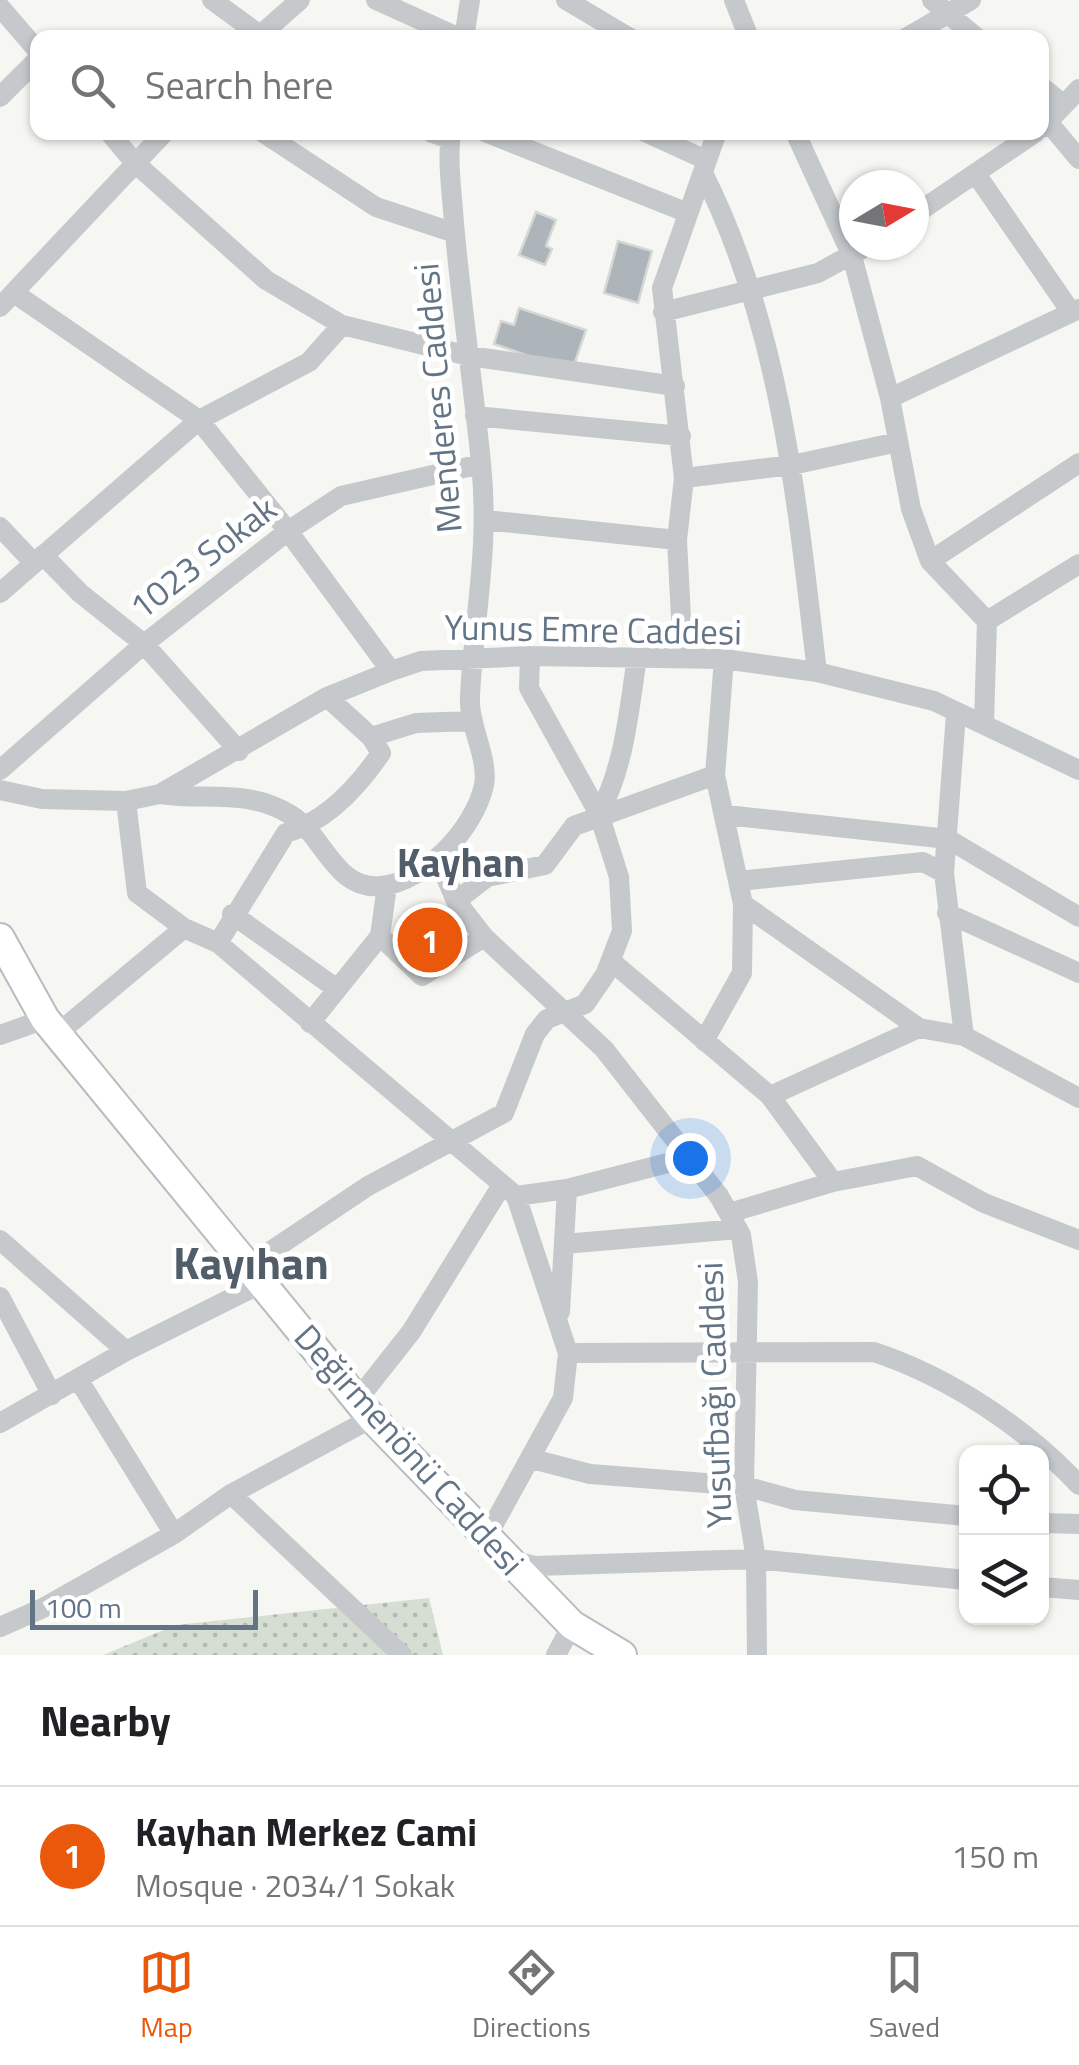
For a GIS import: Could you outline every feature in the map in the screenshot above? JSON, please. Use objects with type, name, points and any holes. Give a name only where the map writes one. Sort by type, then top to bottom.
[{"type":"main road","name":"Değirmenönü Caddesi","points":[[0,938],[51,1027],[365,1408],[572,1626],[622,1655]]},
{"type":"street","points":[[212,0],[251,30]]},
{"type":"street","points":[[268,30],[300,0]]},
{"type":"street","points":[[376,0],[444,30]]},
{"type":"street","points":[[464,30],[470,0]]},
{"type":"street","points":[[566,0],[617,30]]},
{"type":"street","points":[[734,0],[745,30]]},
{"type":"street","points":[[932,0],[966,30]]},
{"type":"street","points":[[921,30],[971,0]]},
{"type":"street","points":[[0,7],[30,42]]},
{"type":"street","points":[[0,96],[30,67]]},
{"type":"street","points":[[1049,119],[1079,88]]},
{"type":"street","points":[[1049,93],[1063,104]]},
{"type":"street","points":[[1049,133],[1079,159]]},
{"type":"street","points":[[116,140],[135,163],[266,280],[342,326],[469,356],[676,386]]},
{"type":"street","points":[[157,140],[7,300],[198,420],[288,531],[390,672]]},
{"type":"street","points":[[274,140],[376,207],[455,233]]},
{"type":"street","name":"Menderes Caddesi","points":[[445,140],[485,520],[476,658]]},
{"type":"street","points":[[506,140],[688,213]]},
{"type":"street","points":[[660,140],[705,166],[752,288],[792,465],[817,672]]},
{"type":"street","points":[[683,657],[677,540],[684,478],[662,288],[714,140]]},
{"type":"street","points":[[798,140],[839,212]]},
{"type":"street","points":[[929,205],[1024,140]]},
{"type":"street","points":[[890,398],[1075,310],[976,174]]},
{"type":"street","points":[[664,312],[818,272],[841,260]]},
{"type":"street","points":[[862,260],[911,509],[930,561],[987,621],[984,724]]},
{"type":"street","points":[[0,593],[198,420],[309,362],[342,326]]},
{"type":"street","points":[[475,416],[681,436]]},
{"type":"street","points":[[684,478],[792,465],[898,442]]},
{"type":"street","points":[[930,561],[1079,463]]},
{"type":"street","name":"1023 Sokak","points":[[0,770],[144,644],[288,531],[341,496],[481,464]]},
{"type":"street","points":[[485,520],[677,540]]},
{"type":"street","points":[[0,526],[144,644],[239,751]]},
{"type":"street","points":[[987,621],[1073,575]]},
{"type":"street","points":[[0,1423],[253,1276],[368,1186],[504,1113],[536,1034],[548,1020],[585,1004],[622,931],[619,877],[599,814],[529,688],[530,656]]},
{"type":"street","name":"Yunus Emre Caddesi","points":[[0,790],[42,799],[126,801],[160,794],[328,697],[390,672],[422,661],[530,656],[724,659],[817,672],[934,701],[1079,770]]},
{"type":"street","points":[[599,814],[612,788],[623,748],[637,657]]},
{"type":"street","points":[[160,794],[200,800],[230,793],[292,816],[340,870],[364,887],[387,886],[439,861],[464,826],[484,784],[469,699],[476,658]]},
{"type":"street","points":[[704,1041],[742,974],[743,904],[715,775],[724,659]]},
{"type":"street","points":[[218,942],[286,833],[304,828],[359,786],[381,753],[371,736],[328,697]]},
{"type":"street","points":[[956,714],[944,873],[964,1036]]},
{"type":"street","points":[[371,736],[416,723],[473,722]]},
{"type":"street","points":[[456,901],[487,877],[545,866],[574,826],[715,775]]},
{"type":"street","points":[[126,801],[137,893],[184,928],[218,942],[509,1190],[568,1354],[563,1398],[532,1459],[495,1549],[535,1566],[756,1560],[959,1579]]},
{"type":"street","points":[[726,815],[948,840],[1079,916]]},
{"type":"street","name":"Yusufbağı Caddesi","points":[[439,861],[456,901],[484,937],[604,1049],[733,1221],[748,1282],[744,1486],[756,1560],[756,1655]]},
{"type":"street","points":[[738,881],[922,862],[944,873]]},
{"type":"street","points":[[310,1023],[380,936],[387,886]]},
{"type":"street","points":[[743,904],[919,1028],[964,1036],[1079,1098]]},
{"type":"street","points":[[947,913],[1079,973]]},
{"type":"street","points":[[232,914],[337,989]]},
{"type":"street","points":[[0,1035],[51,1027],[184,928]]},
{"type":"street","points":[[380,936],[422,976],[484,937]]},
{"type":"street","points":[[610,961],[770,1096],[833,1182]]},
{"type":"street","points":[[770,1096],[919,1028]]},
{"type":"street","points":[[509,1190],[567,1189],[687,1158]]},
{"type":"street","points":[[564,1244],[733,1221],[833,1182],[917,1166],[984,1203],[1079,1240]]},
{"type":"street","points":[[560,1324],[567,1189]]},
{"type":"street","points":[[0,1627],[43,1608],[174,1534],[365,1408],[509,1190]]},
{"type":"street","points":[[0,1240],[126,1351]]},
{"type":"street","points":[[0,1297],[52,1395]]},
{"type":"street","points":[[568,1354],[860,1351],[907,1363],[1048,1450],[1079,1485]]},
{"type":"street","points":[[78,1379],[174,1534]]},
{"type":"street","points":[[532,1459],[590,1474],[744,1486],[794,1500],[959,1515]]},
{"type":"street","points":[[231,1494],[402,1655]]},
{"type":"street","points":[[1049,1523],[1079,1524]]},
{"type":"street","points":[[1049,1588],[1079,1590]]},
{"type":"street","points":[[556,1655],[572,1626]]},
{"type":"shaded area","points":[[429,1598],[443,1655],[103,1655],[176,1625]]},
{"type":"building","points":[[536,212],[556,220],[546,246],[552,249],[545,265],[519,255]]},
{"type":"building","points":[[618,241],[652,251],[638,303],[604,293]]},
{"type":"building","points":[[519,308],[586,330],[572,371],[494,344],[501,321],[514,325]]},
{"type":"building","points":[[439,913],[458,950],[422,968],[403,931]]},
{"type":"place","name":"Kayhan Merkez Cami","points":[[430,940]]},
{"type":"district","name":"Kayhan","points":[[461,863]]},
{"type":"district","name":"Kayıhan","points":[[251,1263]]}]
